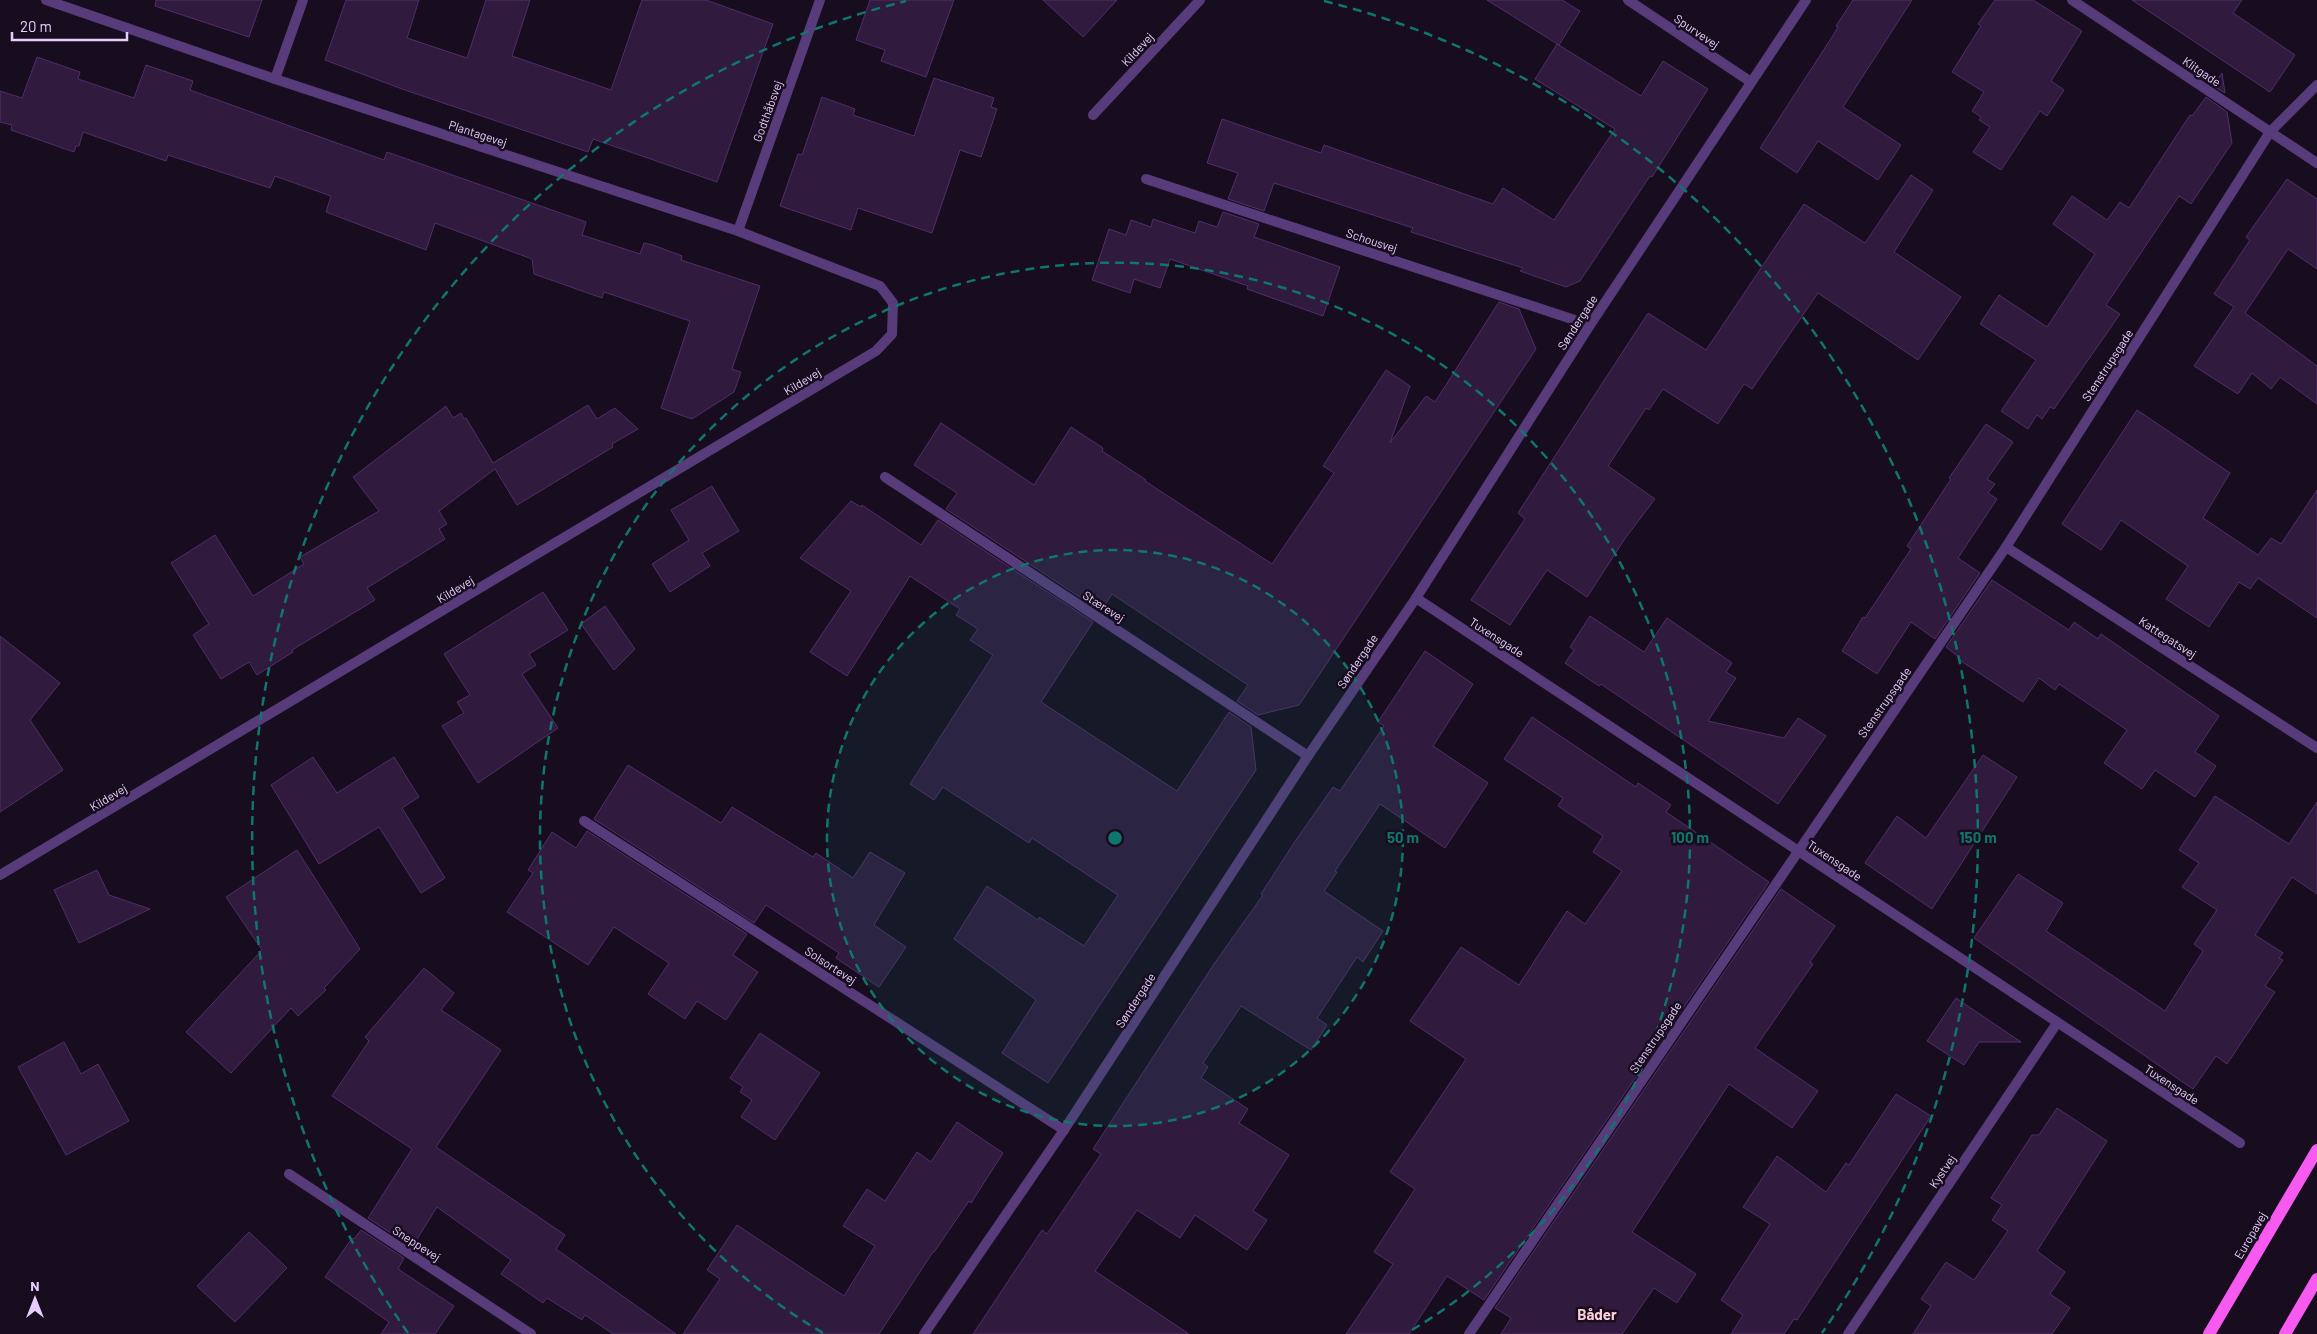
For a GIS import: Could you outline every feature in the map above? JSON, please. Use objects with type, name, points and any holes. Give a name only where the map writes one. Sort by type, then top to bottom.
[{"type":"main road","name":"Europavej","points":[[2209,1334],[2317,1150]]},
{"type":"main road","points":[[2285,1334],[2317,1279]]},
{"type":"street","name":"Plantagevej","points":[[46,0],[275,79],[738,231],[880,286],[893,303]]},
{"type":"street","points":[[275,79],[303,0]]},
{"type":"street","name":"Godthåbsvej","points":[[738,231],[820,0]]},
{"type":"street","name":"Kildevej","points":[[1093,115],[1200,0]]},
{"type":"street","name":"Spurvevej","points":[[1628,0],[1751,82]]},
{"type":"street","name":"Søndergade","points":[[924,1334],[1064,1130],[1308,756],[1416,598],[1590,325],[1806,0]]},
{"type":"street","name":"Klitgade","points":[[2072,0],[2317,163]]},
{"type":"street","name":"Stenstrupsgade","points":[[1469,1334],[1797,850],[2006,547],[2270,132],[2317,85]]},
{"type":"street","name":"Schousvej","points":[[1146,179],[1590,325]]},
{"type":"street","name":"Kildevej","points":[[0,876],[876,352],[892,334],[893,303]]},
{"type":"street","name":"Stærevej","points":[[885,477],[1308,756]]},
{"type":"street","name":"Kattegatsvej","points":[[2006,547],[2317,748]]},
{"type":"street","name":"Tuxensgade","points":[[1416,598],[2240,1143]]},
{"type":"street","name":"Solsortevej","points":[[584,821],[1064,1130]]},
{"type":"street","name":"Kystvej","points":[[1848,1334],[2057,1023]]},
{"type":"street","name":"Sneppevej","points":[[289,1174],[531,1334]]},
{"type":"building","points":[[156,0],[262,0],[249,37],[155,6]]},
{"type":"building","points":[[346,0],[419,0],[407,38],[467,58],[486,0],[530,0],[512,56],[611,90],[642,0],[706,0],[773,24],[717,182],[593,139],[588,152],[402,89],[325,60]]},
{"type":"building","points":[[870,0],[954,0],[926,77],[881,61],[885,50],[856,40]]},
{"type":"building","points":[[1043,0],[1117,0],[1083,37]]},
{"type":"building","points":[[1487,0],[1562,0],[1580,11],[1559,45]]},
{"type":"building","points":[[1853,0],[1912,0],[1843,107],[1901,145],[1878,180],[1818,141],[1797,173],[1760,148],[1832,37],[1838,27],[1836,26]]},
{"type":"building","points":[[1995,0],[2033,0],[2082,31],[2051,81],[2064,90],[2047,116],[2040,111],[2001,170],[1973,152],[1990,127],[1979,120],[1981,117],[1972,111],[1984,92],[1952,72],[1981,26],[1978,24]]},
{"type":"building","points":[[2132,0],[2242,0],[2233,13],[2295,55],[2270,92]]},
{"type":"building","points":[[1557,44],[1641,96],[1663,61],[1708,89],[1652,177],[1650,176],[1580,281],[1566,287],[1520,271],[1523,268],[1411,232],[1413,228],[1274,183],[1264,211],[1228,199],[1238,173],[1207,163],[1222,119],[1321,153],[1324,145],[1493,204],[1503,188],[1554,220],[1615,129],[1535,79]]},
{"type":"building","points":[[37,57],[80,72],[78,79],[134,98],[146,65],[193,81],[190,90],[384,160],[387,152],[586,222],[582,235],[640,254],[644,243],[653,245],[682,256],[681,260],[760,286],[732,369],[741,372],[734,392],[692,419],[661,408],[690,321],[604,292],[602,298],[534,274],[532,259],[435,223],[426,250],[326,212],[331,196],[275,176],[270,188],[168,155],[166,161],[83,132],[79,146],[76,146],[74,152],[11,130],[12,125],[0,122],[0,91],[22,98]]},
{"type":"building","points":[[2222,73],[2225,93],[2213,86]]},
{"type":"building","points":[[934,78],[994,98],[991,107],[997,109],[981,157],[960,150],[932,233],[858,208],[851,230],[780,206],[798,154],[802,155],[822,97],[855,109],[853,115],[914,136]]},
{"type":"building","points":[[2206,97],[2227,112],[2232,143],[2191,204],[2179,196],[2106,305],[2120,314],[2054,409],[2050,407],[2042,419],[2037,415],[2028,429],[2001,411],[2036,360],[1980,324],[1999,295],[2047,327],[2095,254],[2053,224],[2072,196],[2107,220],[2120,202],[2129,208],[2190,115],[2192,116]]},
{"type":"building","points":[[1911,175],[1933,190],[1894,252],[1961,297],[1918,360],[1818,293],[1752,389],[1744,384],[1718,424],[1663,389],[1649,410],[1646,408],[1608,466],[1655,499],[1626,537],[1587,597],[1547,570],[1510,625],[1471,600],[1525,519],[1518,513],[1648,313],[1706,350],[1804,204],[1865,243]]},
{"type":"building","points":[[2287,179],[2317,199],[2317,269],[2288,249],[2245,313],[2317,366],[2317,404],[2280,377],[2271,389],[2252,373],[2238,394],[2194,366],[2234,307],[2214,294],[2250,240],[2246,237]]},
{"type":"building","points":[[1223,212],[1259,224],[1254,237],[1340,267],[1323,316],[1247,289],[1248,286],[1170,259],[1160,288],[1134,279],[1130,293],[1092,280],[1109,229],[1126,235],[1131,220],[1151,227],[1153,219],[1195,233],[1199,221],[1217,227]]},
{"type":"building","points":[[1499,302],[1519,309],[1536,349],[1299,705],[1258,715],[1237,701],[1248,685],[1112,594],[1101,611],[946,509],[957,493],[914,465],[941,423],[1034,485],[1071,427],[1103,448],[1102,451],[1145,481],[1272,564],[1334,473],[1323,466],[1386,370],[1410,386],[1390,443],[1426,396],[1435,402]]},
{"type":"building","points":[[588,405],[597,419],[615,408],[638,429],[612,444],[613,447],[517,505],[495,469],[439,511],[447,524],[439,529],[445,539],[367,588],[375,600],[292,650],[293,652],[257,675],[249,662],[221,679],[193,635],[209,624],[171,563],[215,535],[253,596],[304,564],[300,557],[379,511],[353,477],[446,406],[453,418],[461,413],[464,419],[466,418],[493,463]]},
{"type":"building","points":[[2137,410],[2230,473],[2203,518],[2258,555],[2271,538],[2281,544],[2317,490],[2317,618],[2258,578],[2250,589],[2239,582],[2209,627],[2166,599],[2188,566],[2121,520],[2101,550],[2062,524]]},
{"type":"building","points":[[1986,424],[2013,442],[1987,479],[1995,484],[1988,493],[1997,499],[1958,558],[1980,573],[1935,639],[1911,622],[1877,674],[1842,651],[1863,617],[1865,618],[1911,549],[1907,546],[1951,479],[1949,478]]},
{"type":"building","points":[[712,486],[739,531],[702,553],[710,566],[670,592],[652,564],[689,540],[671,510]]},
{"type":"building","points":[[851,501],[861,507],[862,505],[921,545],[938,520],[1093,622],[1041,702],[1177,791],[1229,712],[1251,727],[1256,770],[1048,1083],[1002,1053],[1036,1000],[954,939],[987,886],[1038,920],[1039,917],[1084,946],[1118,895],[1032,838],[1029,843],[943,787],[934,800],[910,784],[993,655],[970,640],[978,629],[956,615],[960,609],[910,576],[847,676],[810,652],[851,591],[800,558]]},
{"type":"building","points":[[1992,580],[2069,630],[2074,622],[2098,639],[2101,634],[2219,716],[2195,752],[2216,766],[2195,797],[2155,770],[2142,789],[2104,763],[2127,730],[2059,684],[2055,690],[2039,678],[2023,702],[1958,659],[1959,657],[1946,647]]},
{"type":"building","points":[[543,592],[568,630],[529,654],[536,665],[522,674],[558,728],[478,783],[442,726],[464,713],[457,702],[470,695],[444,654]]},
{"type":"building","points":[[605,606],[635,649],[614,670],[581,624]]},
{"type":"building","points":[[1590,616],[1644,652],[1667,618],[1732,663],[1726,672],[1736,678],[1708,721],[1784,738],[1798,718],[1826,736],[1778,804],[1601,684],[1599,686],[1565,663],[1574,650],[1570,647]]},
{"type":"building","points":[[0,636],[60,683],[30,720],[63,770],[0,812]]},
{"type":"building","points":[[1425,651],[1473,684],[1433,746],[1488,783],[1445,848],[1380,804],[1335,871],[1337,872],[1324,891],[1383,931],[1363,962],[1357,957],[1317,1018],[1327,1025],[1311,1050],[1241,1006],[1203,1063],[1208,1067],[1201,1078],[1248,1109],[1239,1123],[1289,1155],[1253,1211],[1267,1220],[1247,1250],[1195,1215],[1180,1238],[1137,1210],[1095,1271],[1189,1334],[973,1334],[1042,1230],[1047,1234],[1101,1154],[1093,1149],[1214,964],[1263,895],[1261,894],[1294,843],[1333,787],[1340,791],[1384,726],[1378,722]]},
{"type":"building","points":[[1532,717],[1636,787],[1638,783],[1671,805],[1666,812],[1769,882],[1484,1300],[1447,1276],[1409,1334],[1346,1334],[1393,1264],[1374,1252],[1415,1189],[1390,1172],[1466,1059],[1410,1021],[1461,947],[1519,985],[1567,911],[1585,924],[1622,871],[1593,852],[1603,836],[1558,806],[1563,798],[1504,759]]},
{"type":"building","points":[[1983,755],[2017,777],[1932,909],[1865,863],[1897,816],[1926,838]]},
{"type":"building","points":[[313,757],[337,793],[394,757],[419,797],[402,808],[445,878],[421,893],[379,827],[319,864],[271,785]]},
{"type":"building","points":[[628,765],[721,823],[732,807],[813,857],[816,853],[853,878],[870,852],[905,873],[874,925],[906,947],[879,987],[836,958],[839,953],[766,905],[754,923],[594,819]]},
{"type":"building","points":[[2215,796],[2289,844],[2317,802],[2317,894],[2292,877],[2255,935],[2283,953],[2279,958],[2283,960],[2265,986],[2275,992],[2227,1064],[2216,1056],[2193,1089],[1974,938],[2018,874],[2063,903],[2046,931],[2165,1011],[2203,951],[2194,944],[2217,910],[2182,887],[2199,863],[2179,850]]},
{"type":"building","points":[[587,831],[747,934],[733,955],[758,972],[726,1020],[697,1001],[685,1019],[648,994],[669,963],[614,927],[588,965],[507,912],[533,873],[528,870],[552,832],[576,848]]},
{"type":"building","points":[[297,850],[360,949],[324,988],[326,990],[298,1016],[291,1008],[231,1073],[186,1032],[262,950],[226,897]]},
{"type":"building","points":[[97,870],[109,895],[150,909],[79,943],[54,890]]},
{"type":"building","points":[[1781,889],[1835,926],[1810,962],[1813,964],[1755,1048],[1818,1091],[1792,1128],[1729,1084],[1632,1232],[1696,1274],[1677,1303],[1654,1288],[1622,1334],[1501,1334],[1511,1318],[1495,1308]]},
{"type":"building","points":[[424,968],[454,993],[441,1010],[501,1050],[436,1147],[565,1235],[556,1249],[676,1334],[613,1334],[585,1315],[582,1320],[547,1298],[543,1303],[501,1274],[511,1260],[437,1207],[412,1247],[368,1218],[412,1149],[332,1096],[369,1041],[365,1037]]},
{"type":"building","points":[[1956,998],[2021,1042],[1979,1042],[1964,1065],[1927,1041]]},
{"type":"building","points":[[760,1033],[820,1073],[775,1140],[741,1117],[752,1100],[740,1092],[743,1087],[730,1078]]},
{"type":"building","points":[[64,1042],[81,1074],[98,1064],[129,1121],[66,1155],[18,1067]]},
{"type":"building","points":[[1896,1094],[1931,1116],[1797,1320],[1794,1319],[1784,1334],[1731,1334],[1743,1315],[1721,1300],[1770,1224],[1743,1207],[1777,1156],[1826,1192],[1846,1163],[1849,1165]]},
{"type":"building","points":[[2057,1108],[2107,1141],[2037,1251],[2065,1272],[2050,1294],[2070,1308],[2052,1334],[1913,1334],[1931,1306],[1921,1299],[1946,1262],[1974,1280],[2008,1231],[1992,1220],[2002,1205],[1991,1198],[2032,1135],[2039,1135]]},
{"type":"building","points":[[957,1122],[1003,1153],[971,1203],[969,1201],[933,1252],[879,1334],[683,1334],[720,1279],[707,1270],[737,1225],[844,1296],[875,1246],[843,1226],[867,1189],[885,1201],[917,1152],[931,1162]]},
{"type":"building","points":[[361,1230],[404,1258],[398,1269],[454,1306],[435,1334],[381,1334],[389,1322],[325,1277],[352,1238],[354,1239]]},
{"type":"building","points":[[249,1232],[287,1268],[235,1322],[197,1286]]},
{"type":"district","name":"Båder","points":[[1597,1314]]}]
